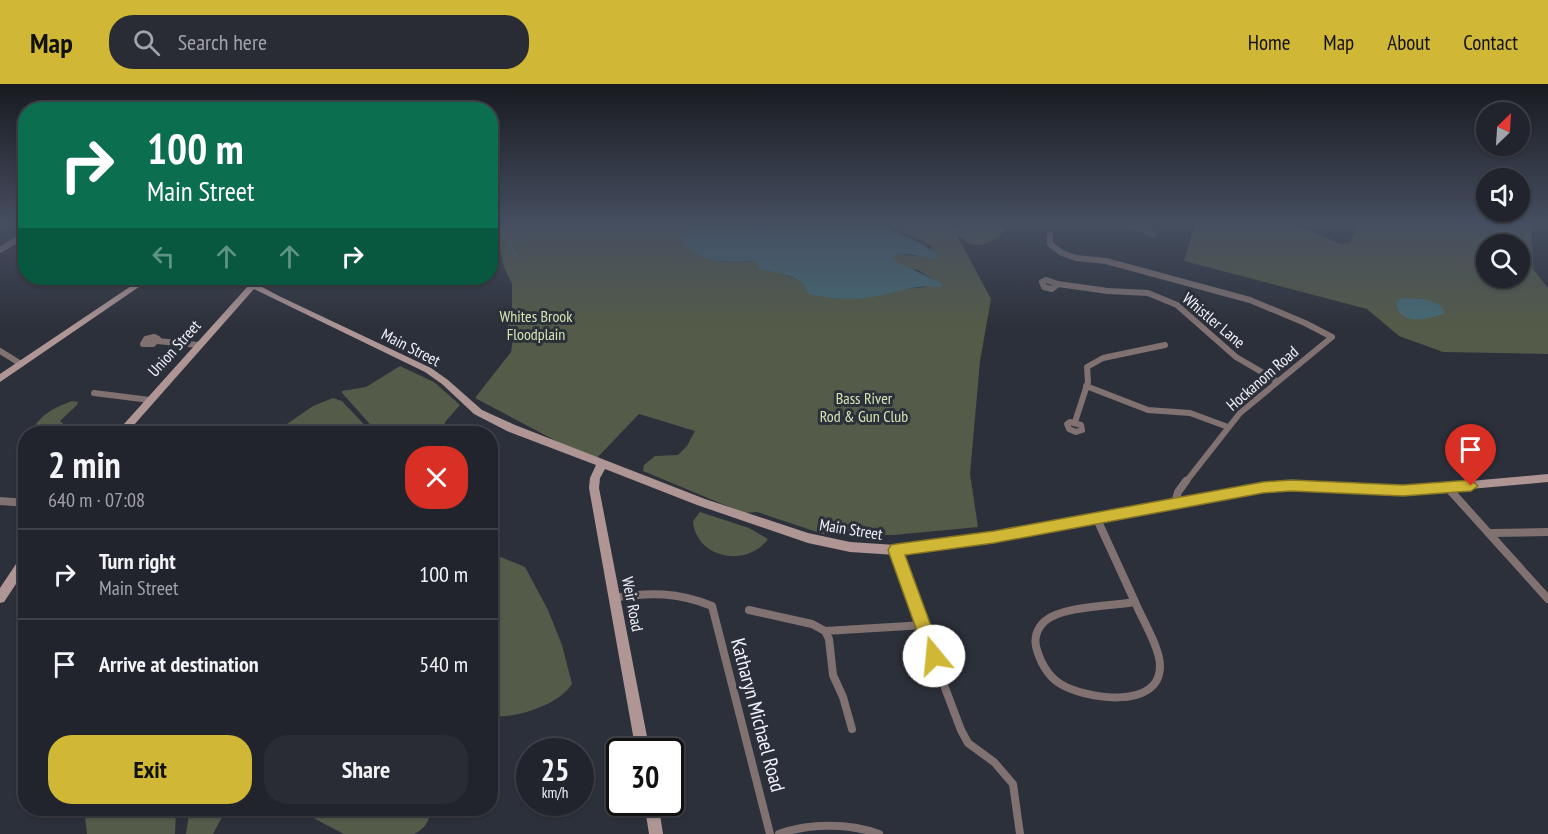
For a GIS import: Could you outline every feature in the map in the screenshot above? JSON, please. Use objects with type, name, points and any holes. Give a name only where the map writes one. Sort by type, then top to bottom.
[{"type":"main road","points":[[0,379],[138,285]]},
{"type":"main road","name":"Union Street","points":[[127,426],[253,285]]},
{"type":"main road","name":"Main Street","points":[[253,285],[428,370],[478,412],[601,465],[700,502],[808,538],[850,547],[896,550],[951,544],[1174,503],[1282,486],[1403,491],[1548,478]]},
{"type":"main road","name":"Weir Road","points":[[601,465],[595,478],[594,488],[640,738]]},
{"type":"main road","points":[[0,598],[18,570]]},
{"type":"main road","points":[[653,816],[656,834]]},
{"type":"street","name":"Hockanom Road","points":[[1079,258],[1092,262],[1106,261],[1259,302],[1298,318],[1332,337],[1240,413],[1178,492],[1174,503]]},
{"type":"street","name":"Whistler Lane","points":[[1058,284],[1108,291],[1138,291],[1164,297],[1177,305],[1245,363],[1277,381]]},
{"type":"street","points":[[157,341],[199,345]]},
{"type":"street","points":[[1074,422],[1086,386],[1088,367],[1092,362],[1165,345]]},
{"type":"street","points":[[0,351],[21,364]]},
{"type":"street","points":[[1086,386],[1148,410],[1191,413],[1228,427]]},
{"type":"street","points":[[94,393],[150,400]]},
{"type":"street","points":[[1448,488],[1548,599]]},
{"type":"street","points":[[0,501],[18,502]]},
{"type":"street","points":[[1096,517],[1135,602],[1160,664],[1158,679],[1151,688],[1130,696],[1096,698],[1077,694],[1050,676],[1041,662],[1036,647],[1039,628],[1046,620],[1063,614],[1135,602]]},
{"type":"street","points":[[1490,533],[1548,532]]},
{"type":"street","points":[[896,550],[925,625],[961,730],[968,743],[994,762],[1013,784],[1020,834]]},
{"type":"street","name":"Katharyn Michael Road","points":[[613,598],[667,592],[686,595],[712,606],[770,834]]},
{"type":"street","points":[[749,610],[812,624],[825,631],[925,625]]},
{"type":"street","points":[[825,631],[829,639],[833,675],[843,697],[852,729]]},
{"type":"street","points":[[779,834],[787,830],[820,828],[870,830],[879,834]]},
{"type":"green space","name":"Bass River Rod & Gun Club","points":[[502,258],[709,258],[725,262],[755,261],[762,270],[775,271],[800,281],[820,296],[839,298],[859,293],[926,287],[933,279],[918,270],[877,265],[888,258],[969,258],[991,299],[980,361],[970,474],[978,527],[894,535],[823,534],[757,512],[744,513],[643,471],[644,465],[655,456],[678,455],[687,446],[695,431],[639,414],[594,461],[475,398],[511,352],[513,340],[507,329],[512,311],[512,284]]},
{"type":"green space","points":[[1185,258],[1476,258],[1476,288],[1530,288],[1530,258],[1533,258],[1533,269],[1548,288],[1548,354],[1443,352],[1399,336],[1367,309],[1184,261]]},
{"type":"green space","points":[[400,366],[434,382],[460,405],[445,422],[444,426],[372,426],[342,393],[342,391],[366,387]]},
{"type":"green space","points":[[333,398],[342,401],[365,426],[284,426],[313,406]]},
{"type":"green space","points":[[72,401],[78,402],[60,421],[66,426],[35,426],[38,421],[59,406]]},
{"type":"green space","points":[[700,512],[749,528],[768,539],[748,554],[724,555],[713,551],[703,544],[696,534],[693,521]]},
{"type":"green space","points":[[498,556],[525,567],[548,610],[562,645],[572,684],[566,692],[536,709],[498,716]]},
{"type":"green space","points":[[85,816],[176,816],[175,834],[87,834]]},
{"type":"green space","points":[[189,816],[226,816],[221,819],[213,834],[186,834]]},
{"type":"green space","points":[[309,816],[429,816],[421,830],[414,834],[344,834]]},
{"type":"water","points":[[706,258],[893,258],[891,259],[943,284],[942,287],[905,289],[873,297],[836,298],[808,294],[804,285],[797,279],[761,270],[755,261]]},
{"type":"water","points":[[1401,298],[1432,301],[1438,304],[1445,313],[1431,318],[1409,318],[1398,310],[1396,303]]},
{"type":"route","points":[[934,656],[925,625],[896,550],[994,537],[1263,487],[1403,491],[1471,486]]},
{"type":"park label","name":"Whites Brook Floodplain","points":[[536,325]]}]
